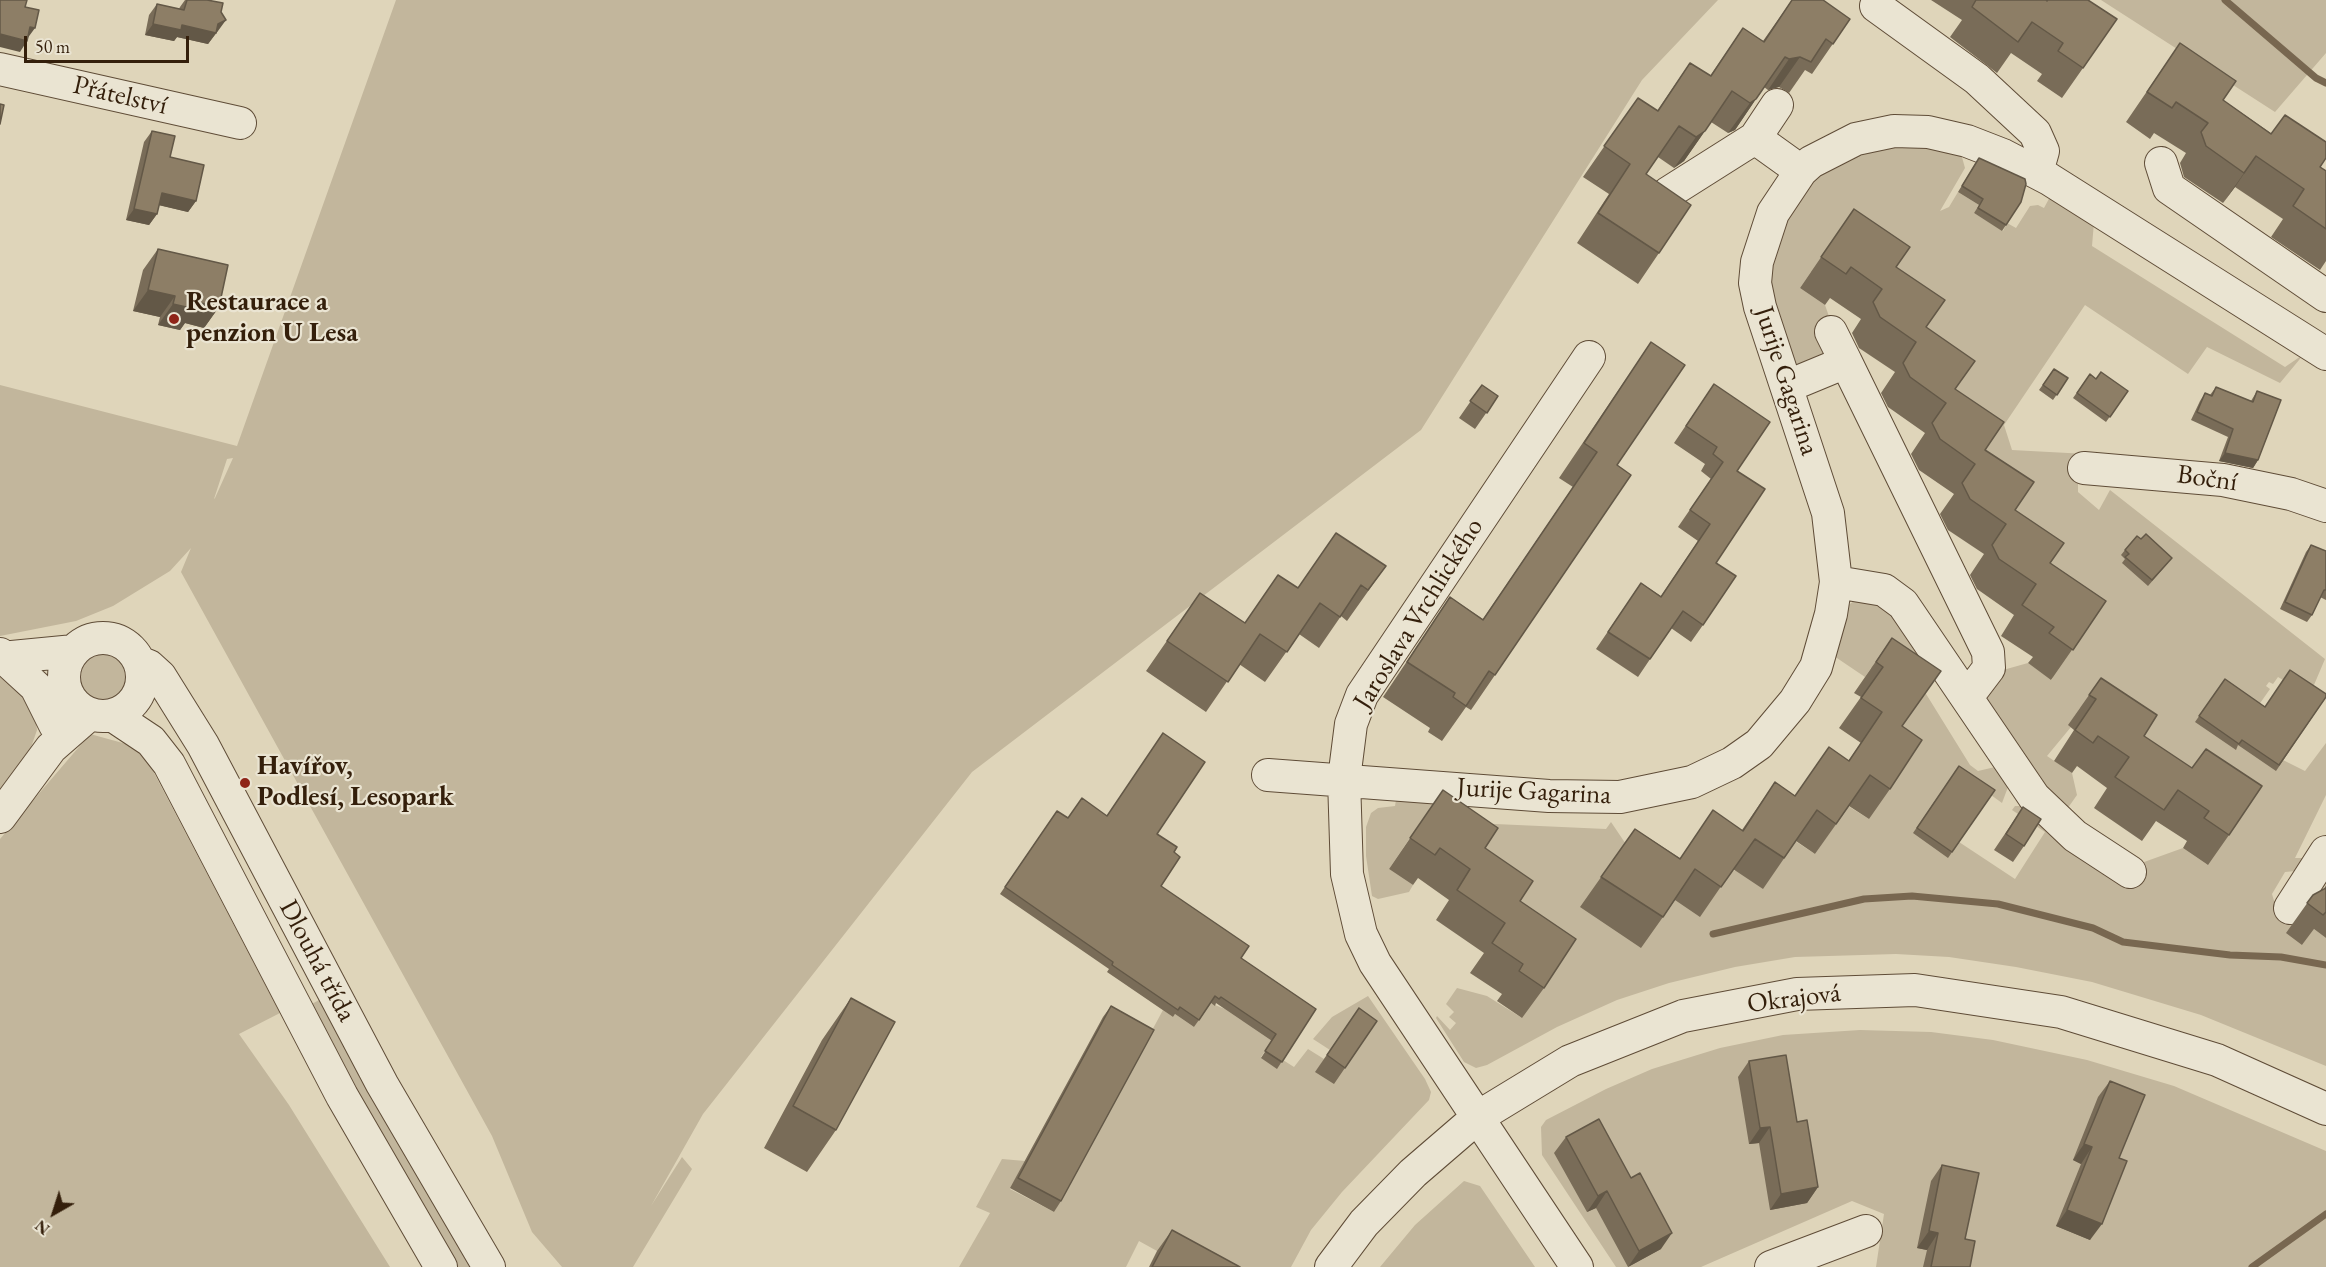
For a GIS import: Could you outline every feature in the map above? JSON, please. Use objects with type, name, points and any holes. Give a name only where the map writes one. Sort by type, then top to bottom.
[{"type":"street","points":[[1875,6],[1977,79],[2035,133],[2043,151],[2037,172]]},
{"type":"street","name":"Přátelství","points":[[0,69],[240,123]]},
{"type":"street","points":[[1668,193],[1755,138],[1777,105]]},
{"type":"street","name":"Jurije Gagarina","points":[[1268,775],[1578,797],[1635,796],[1692,782],[1732,763],[1759,744],[1795,701],[1816,667],[1824,644],[1836,582],[1828,513],[1788,386],[1760,307],[1756,272],[1761,246],[1773,213],[1801,171],[1811,162],[1856,139],[1910,130],[1967,141],[2037,172],[2326,354]]},
{"type":"street","points":[[1755,138],[1801,171]]},
{"type":"street","points":[[2161,163],[2169,188],[2326,296]]},
{"type":"street","points":[[1831,332],[1988,652],[1989,668],[1967,697]]},
{"type":"street","name":"Jaroslava Vrchlického","points":[[1577,1267],[1392,991],[1361,934],[1347,874],[1344,779],[1351,724],[1362,695],[1589,357]]},
{"type":"street","points":[[1788,386],[1846,362]]},
{"type":"street","name":"Boční","points":[[2084,468],[2223,480],[2291,494],[2326,506]]},
{"type":"street","points":[[1836,582],[1884,590],[1903,604],[2012,767],[2044,810],[2075,836],[2130,873]]},
{"type":"street","points":[[7,661],[84,704],[124,710],[137,695],[142,676],[139,662],[132,651],[122,643],[109,638],[88,641],[74,651],[65,666],[84,704]]},
{"type":"street","points":[[7,661],[74,651]]},
{"type":"street","points":[[7,661],[41,695],[53,737]]},
{"type":"street","name":"Dlouhá třída","points":[[139,662],[149,666],[160,676],[203,745],[387,1094],[489,1267]]},
{"type":"street","points":[[0,817],[53,737],[84,704]]},
{"type":"street","name":"Dlouhá třída","points":[[84,704],[151,741],[169,764],[346,1104],[441,1267]]},
{"type":"street","points":[[2290,908],[2326,852]]},
{"type":"street","name":"Okrajová","points":[[1331,1267],[1364,1222],[1413,1173],[1478,1117],[1570,1061],[1683,1016],[1797,994],[1915,990],[2061,1012],[2217,1060],[2326,1109]]},
{"type":"street","points":[[1771,1267],[1866,1232]]},
{"type":"shaded area","points":[[396,0],[1718,0],[1642,80],[1421,430],[972,772],[703,1114],[651,1206],[682,1157],[692,1169],[633,1267],[562,1267],[532,1232],[492,1136],[181,572],[191,548],[170,571],[113,606],[76,621],[0,636],[0,385],[237,446]],"holes":[[[233,458],[215,498],[227,459]]]},
{"type":"shaded area","points":[[2101,0],[2326,0],[2326,53],[2275,112]]},
{"type":"shaded area","points":[[1888,142],[1960,150],[1965,168],[1940,211],[1949,207],[1958,192],[1979,205],[1974,213],[2003,231],[2007,223],[2016,228],[2030,206],[2038,205],[2044,208],[2051,195],[2094,222],[2092,246],[2285,367],[2304,354],[2280,383],[2207,347],[2188,374],[2085,305],[2004,425],[2012,450],[2105,455],[2078,475],[2078,492],[2099,510],[2110,490],[2325,659],[2311,692],[2287,675],[2283,680],[2278,677],[2273,684],[2269,682],[2266,686],[2270,689],[2256,709],[2244,737],[2275,770],[2283,760],[2305,771],[2326,743],[2326,795],[2295,858],[2306,858],[2296,871],[2285,872],[2272,894],[2275,904],[2298,917],[2302,945],[2314,929],[2326,938],[2326,1066],[2201,1015],[2092,982],[1949,957],[1896,954],[1795,957],[1735,967],[1669,983],[1617,1000],[1557,1027],[1487,1065],[1476,1068],[1464,1062],[1436,1018],[1437,1016],[1450,1030],[1456,1023],[1449,1017],[1454,1012],[1446,1004],[1457,988],[1487,996],[1522,1018],[1422,820],[1389,869],[1413,885],[1409,892],[1378,899],[1372,896],[1366,856],[1366,827],[1371,813],[1378,808],[1395,806],[1397,794],[1466,801],[1473,823],[1606,829],[1611,822],[1640,865],[1674,900],[1795,841],[1815,854],[1848,806],[1869,819],[1871,668],[1865,677],[1831,654],[1847,606],[1857,599],[1884,599],[1936,669],[1923,689],[1970,765],[1978,771],[1995,767],[2008,787],[2002,803],[1991,795],[1959,842],[2015,879],[2045,832],[2012,810],[2015,806],[2022,806],[2133,866],[2183,848],[2208,865],[2080,708],[2069,724],[2071,727],[2047,756],[2072,773],[2077,795],[2065,812],[1980,704],[2003,670],[2028,663],[2052,680],[2060,615],[1953,391],[1811,272],[1800,288],[1825,305],[1832,325],[1831,352],[1797,374],[1764,285],[1783,215],[1815,171]]},
{"type":"shaded area","points":[[103,649],[113,651],[122,657],[128,666],[130,676],[128,686],[122,695],[113,701],[103,703],[93,701],[84,695],[78,686],[76,676],[78,666],[84,657],[93,651]]},
{"type":"shaded area","points":[[4,675],[34,707],[37,730],[26,762],[0,794],[0,676]]},
{"type":"shaded area","points":[[90,734],[141,748],[280,1013],[239,1034],[289,1105],[390,1267],[0,1267],[0,839]]},
{"type":"shaded area","points":[[1368,996],[1425,1079],[1431,1092],[1429,1100],[1342,1192],[1311,1230],[1291,1267],[1186,1267],[1139,1241],[1126,1267],[959,1267],[990,1213],[976,1207],[1002,1159],[1025,1161],[1010,1189],[1054,1212],[1163,1010],[1173,1017],[1175,1014],[1194,1027],[1210,1003],[1225,1009],[1272,1041],[1261,1057],[1277,1068],[1283,1060],[1294,1067],[1308,1049],[1324,1059],[1316,1072],[1347,1025],[1330,1050],[1313,1039],[1332,1017]]},
{"type":"shaded area","points":[[323,998],[476,1267],[454,1267],[306,1007]]},
{"type":"shaded area","points":[[1860,1030],[1931,1032],[1993,1040],[2087,1060],[2174,1086],[2326,1151],[2326,1267],[1876,1267],[1884,1214],[1852,1201],[1701,1267],[1616,1267],[1542,1155],[1541,1127],[1546,1120],[1606,1089],[1652,1069],[1720,1048],[1783,1035]]},
{"type":"shaded area","points":[[1464,1181],[1480,1186],[1535,1267],[1380,1267],[1415,1225]]},
{"type":"building","points":[[0,0],[27,0],[25,7],[39,10],[35,28],[30,27],[27,41],[0,34]]},
{"type":"building","points":[[187,0],[223,3],[221,12],[226,20],[218,24],[216,33],[182,25],[181,30],[153,24],[157,4],[184,10]]},
{"type":"building","points":[[1792,0],[1823,0],[1850,19],[1833,44],[1826,39],[1811,62],[1800,57],[1789,59],[1785,57],[1756,99],[1750,103],[1732,91],[1705,131],[1696,137],[1679,126],[1646,174],[1691,205],[1659,253],[1598,213],[1630,164],[1604,146],[1638,98],[1658,111],[1690,63],[1711,76],[1743,28],[1764,42]]},
{"type":"building","points":[[1976,0],[2088,0],[2117,19],[2083,68],[2058,51],[2063,43],[2032,22],[2018,42],[1972,7]]},
{"type":"building","points":[[2180,43],[2236,81],[2223,100],[2271,134],[2285,115],[2326,142],[2326,158],[2320,167],[2326,171],[2326,229],[2293,206],[2304,189],[2256,156],[2244,173],[2206,146],[2201,132],[2208,123],[2176,102],[2172,108],[2147,92]]},
{"type":"building","points":[[0,104],[4,105],[0,124]]},
{"type":"building","points":[[152,131],[175,136],[170,157],[204,165],[196,201],[162,193],[157,214],[134,209]]},
{"type":"building","points":[[1979,158],[2025,179],[2026,184],[2021,202],[2006,225],[1978,208],[1983,199],[1962,186]]},
{"type":"building","points":[[1854,209],[1910,247],[1896,267],[1945,300],[1926,327],[1975,361],[1955,389],[2004,422],[1985,450],[2034,482],[2015,510],[2064,543],[2050,563],[2106,601],[2073,650],[2049,633],[2054,627],[2022,605],[2036,584],[1999,559],[1992,545],[2006,524],[1970,499],[1962,483],[1975,464],[1940,439],[1932,423],[1946,403],[1910,377],[1903,363],[1916,342],[1880,317],[1873,302],[1882,289],[1851,267],[1846,274],[1821,257]]},
{"type":"building","points":[[158,249],[228,265],[219,307],[196,302],[195,309],[173,304],[175,296],[148,290]]},
{"type":"building","points":[[1651,342],[1685,365],[1617,465],[1631,475],[1495,675],[1489,671],[1466,706],[1453,697],[1455,693],[1407,662],[1450,597],[1483,620],[1597,452],[1584,443]]},
{"type":"building","points":[[2054,369],[2068,378],[2057,395],[2043,385]]},
{"type":"building","points":[[2101,372],[2128,391],[2110,417],[2077,393],[2090,374],[2096,379]]},
{"type":"building","points":[[1714,384],[1770,422],[1737,471],[1765,489],[1716,563],[1736,576],[1703,625],[1683,611],[1650,659],[1608,632],[1641,583],[1661,597],[1710,524],[1690,510],[1723,462],[1713,454],[1717,447],[1686,426]]},
{"type":"building","points":[[1482,385],[1498,396],[1487,413],[1470,401]]},
{"type":"building","points":[[2216,387],[2253,402],[2257,391],[2281,400],[2258,460],[2225,453],[2233,429],[2197,412],[2205,393],[2212,396]]},
{"type":"building","points":[[1336,533],[1386,566],[1368,590],[1361,585],[1340,617],[1320,603],[1287,652],[1260,634],[1228,682],[1167,641],[1200,593],[1245,623],[1278,575],[1298,588]]},
{"type":"building","points":[[2146,534],[2172,558],[2152,580],[2125,557],[2129,554],[2125,550],[2137,536],[2141,539]]},
{"type":"building","points":[[2311,545],[2326,551],[2326,590],[2312,615],[2285,602]]},
{"type":"building","points":[[1892,638],[1941,671],[1902,726],[1922,740],[1890,789],[1870,775],[1836,824],[1817,810],[1784,858],[1755,839],[1721,887],[1695,869],[1663,917],[1601,877],[1635,829],[1680,859],[1713,810],[1743,831],[1775,782],[1795,796],[1829,747],[1849,761],[1882,712],[1861,698],[1883,667],[1876,662]]},
{"type":"building","points":[[2290,670],[2326,694],[2326,697],[2279,765],[2242,740],[2239,744],[2199,716],[2225,679],[2265,707]]},
{"type":"building","points":[[2101,678],[2157,715],[2144,736],[2192,768],[2206,749],[2262,786],[2229,835],[2204,818],[2209,811],[2178,790],[2164,810],[2115,777],[2129,757],[2098,736],[2093,743],[2075,730],[2096,699],[2089,695]]},
{"type":"building","points":[[1163,733],[1205,762],[1157,834],[1177,847],[1174,852],[1180,857],[1161,886],[1249,946],[1241,958],[1316,1009],[1282,1062],[1265,1051],[1276,1034],[1221,997],[1219,999],[1215,996],[1199,1020],[1180,1007],[1178,1010],[1005,887],[1057,811],[1068,818],[1082,798],[1107,816]]},
{"type":"building","points":[[1959,766],[1995,790],[1952,852],[1917,828]]},
{"type":"building","points":[[1443,790],[1498,828],[1485,848],[1533,881],[1520,901],[1576,939],[1544,988],[1519,971],[1523,964],[1492,943],[1505,923],[1457,890],[1470,869],[1440,848],[1435,855],[1410,838]]},
{"type":"building","points":[[2023,807],[2041,819],[2024,846],[2006,834]]},
{"type":"building","points":[[2326,888],[2326,912],[2323,915],[2307,903],[2313,895]]},
{"type":"building","points":[[851,998],[895,1022],[836,1130],[793,1106]]},
{"type":"building","points":[[1111,1006],[1154,1030],[1061,1201],[1018,1178]]},
{"type":"building","points":[[1359,1008],[1377,1021],[1345,1068],[1327,1055]]},
{"type":"building","points":[[1786,1055],[1797,1122],[1807,1120],[1818,1187],[1781,1194],[1770,1127],[1760,1128],[1749,1061]]},
{"type":"building","points":[[2110,1081],[2145,1095],[2119,1158],[2127,1161],[2102,1224],[2067,1210],[2092,1147],[2084,1144]]},
{"type":"building","points":[[1599,1119],[1631,1178],[1640,1173],[1672,1233],[1639,1251],[1607,1191],[1598,1196],[1566,1137]]},
{"type":"building","points":[[1942,1165],[1979,1173],[1965,1239],[1975,1241],[1970,1267],[1931,1267],[1938,1233],[1929,1231]]},
{"type":"building","points":[[1172,1230],[1240,1267],[1152,1267]]},
{"type":"waterway","points":[[2225,0],[2316,78],[2326,83]]},
{"type":"waterway","points":[[1713,934],[1864,899],[1912,896],[1998,904],[2093,928],[2123,942],[2230,955],[2281,957],[2326,965]]},
{"type":"waterway","points":[[2252,1267],[2326,1214]]},
{"type":"place","name":"Restaurace a penzion U Lesa","points":[[174,319]]},
{"type":"place","name":"Havířov, Podlesí, Lesopark","points":[[245,783]]}]
